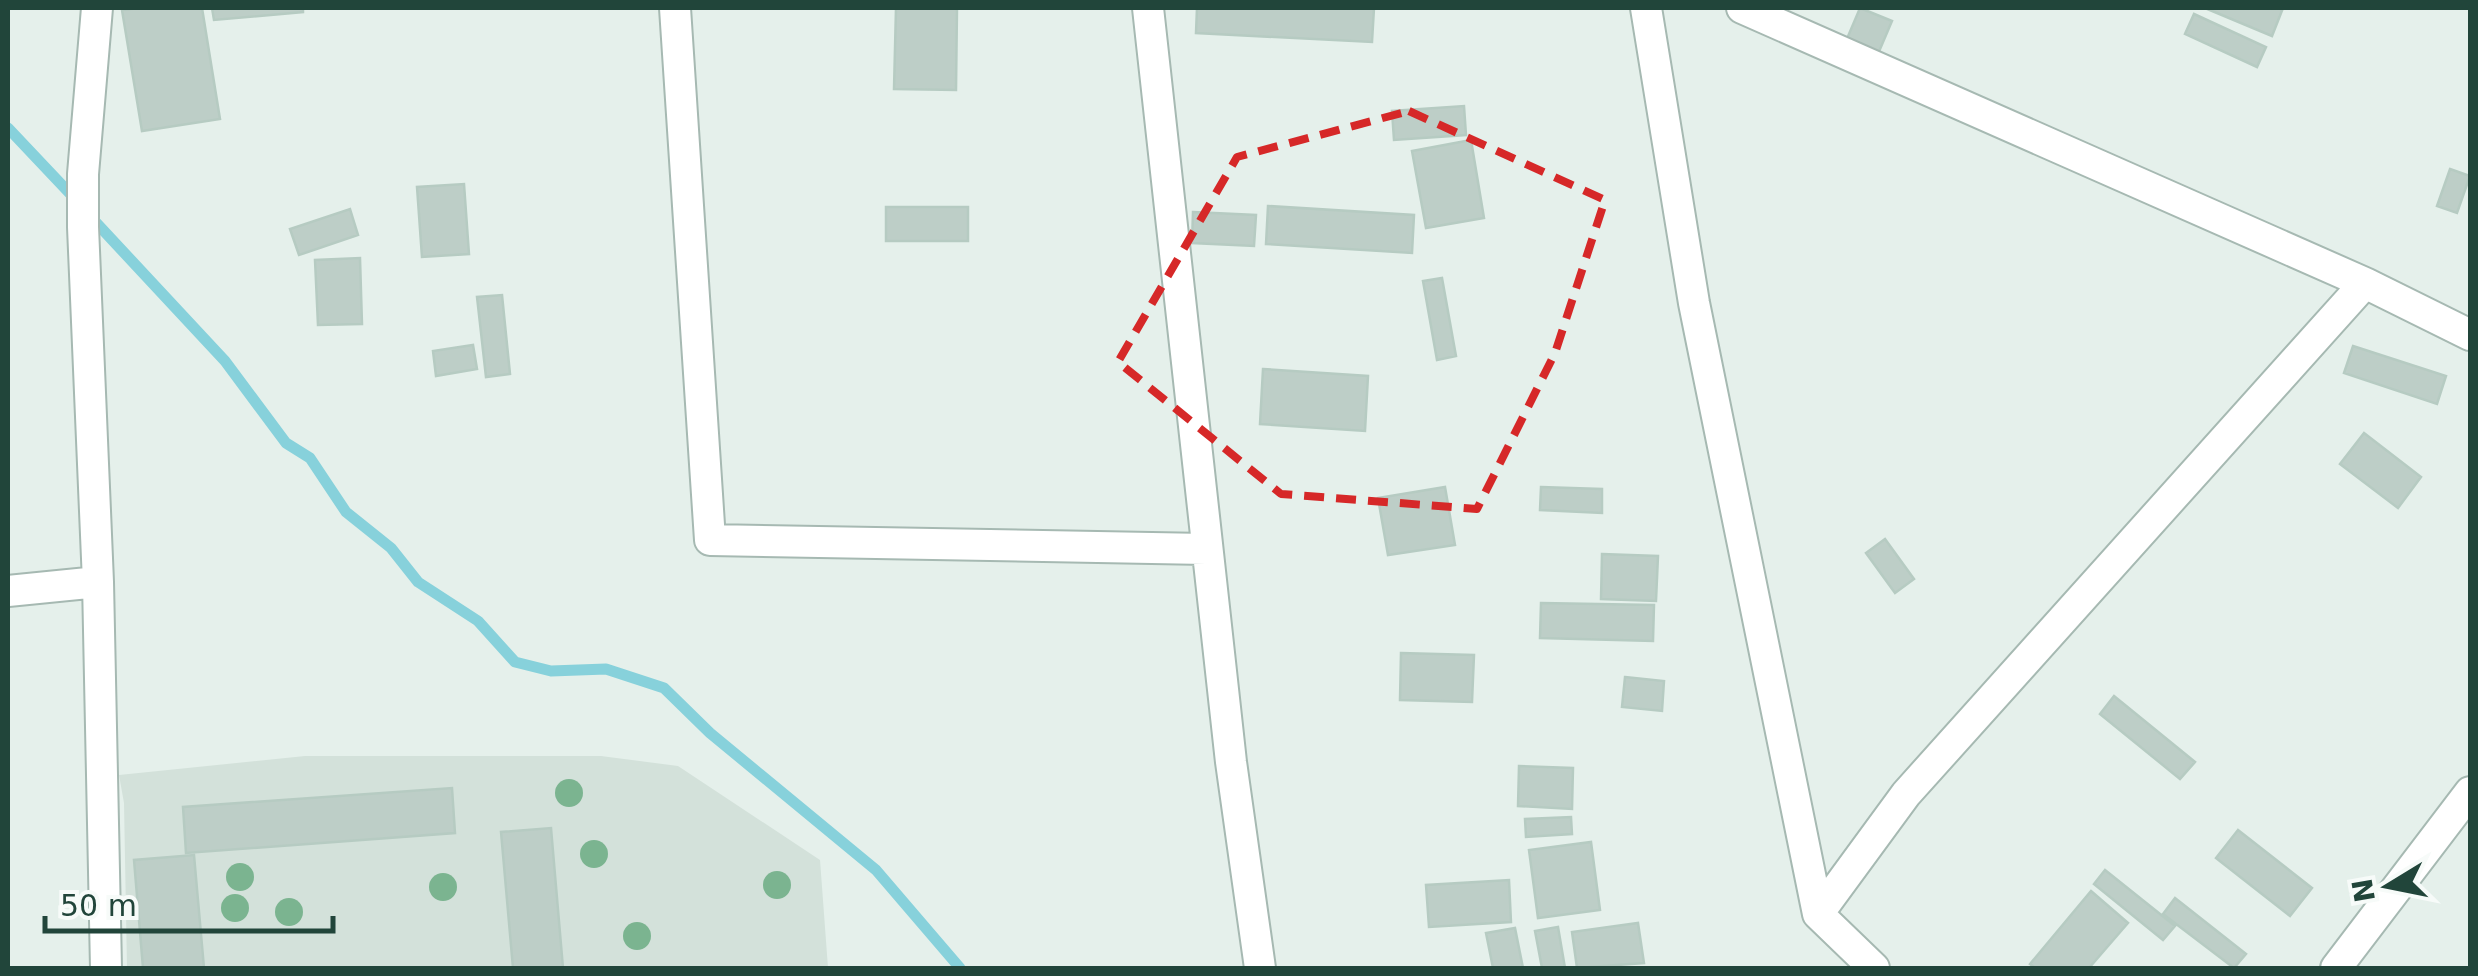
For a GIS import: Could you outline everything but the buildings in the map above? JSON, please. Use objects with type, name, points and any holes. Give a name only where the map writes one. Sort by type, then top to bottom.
[{"type":"street","points":[[96,8],[83,174],[83,228],[98,582],[106,968]]},
{"type":"street","points":[[675,8],[710,540],[1206,549]]},
{"type":"street","points":[[1148,8],[1206,549],[1260,968]]},
{"type":"street","points":[[1646,8],[1694,303],[1818,914],[1874,968]]},
{"type":"street","points":[[1742,8],[2365,283],[2470,334]]},
{"type":"street","points":[[1818,914],[1906,794],[2365,283]]},
{"type":"street","points":[[8,591],[98,582]]},
{"type":"street","points":[[2336,968],[2470,792]]},
{"type":"highlighted area","points":[[1409,111],[1605,200],[1555,353],[1477,509],[1281,494],[1118,362],[1237,157]]},
{"type":"shaded area","points":[[305,756],[601,756],[678,766],[820,860],[828,968],[127,968],[124,803],[119,775]]},
{"type":"waterway","points":[[8,128],[77,201]]},
{"type":"waterway","points":[[89,215],[225,361],[286,443],[310,458],[346,512],[391,548],[418,582],[478,621],[515,662],[551,671],[606,669],[664,688],[710,733],[876,870],[960,968]]}]
